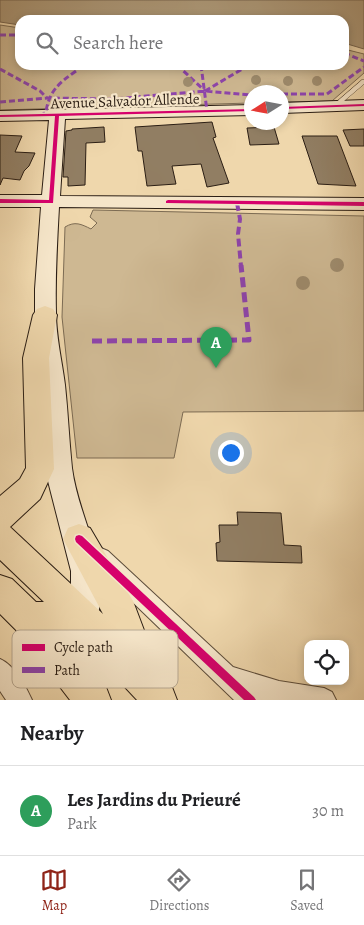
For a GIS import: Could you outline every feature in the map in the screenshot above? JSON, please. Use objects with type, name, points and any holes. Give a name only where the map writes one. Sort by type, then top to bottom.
[{"type":"main road","points":[[289,108],[364,106]]},
{"type":"main road","name":"Avenue Salvador Allende","points":[[0,116],[244,110]]},
{"type":"main road","points":[[0,516],[30,488],[40,469],[36,358],[45,315],[57,116]]},
{"type":"main road","points":[[0,201],[364,204]]},
{"type":"main road","points":[[45,315],[54,391],[59,474],[67,509],[79,539],[120,613],[127,630]]},
{"type":"main road","points":[[0,538],[94,630]]},
{"type":"main road","points":[[79,539],[88,593],[80,630]]},
{"type":"main road","points":[[0,591],[38,630]]},
{"type":"main road","points":[[29,619],[82,618]]},
{"type":"main road","points":[[84,688],[93,700]]},
{"type":"street","points":[[79,539],[177,630]]},
{"type":"street","points":[[178,631],[251,700]]},
{"type":"street","points":[[0,671],[20,700]]},
{"type":"street","points":[[228,678],[279,693],[324,700]]},
{"type":"lane","points":[[335,106],[364,80]]},
{"type":"shaded area","points":[[0,0],[364,0],[364,49],[349,44],[349,15],[15,15],[15,24],[0,22]]},
{"type":"shaded area","points":[[0,25],[15,27],[15,70],[349,70],[349,50],[364,54],[364,73],[332,101],[289,102],[289,85],[244,85],[244,103],[0,110]]},
{"type":"shaded area","points":[[93,210],[364,216],[364,411],[183,412],[174,458],[77,458],[62,317],[65,227],[78,224],[91,229],[97,223],[90,217]]},
{"type":"building","points":[[212,122],[216,137],[213,138],[229,183],[207,187],[201,164],[172,166],[176,184],[147,186],[142,151],[138,151],[135,127]]},
{"type":"building","points":[[104,127],[105,142],[86,143],[85,185],[68,186],[68,177],[63,177],[66,131]]},
{"type":"building","points":[[364,129],[364,146],[350,146],[343,130]]},
{"type":"building","points":[[247,130],[275,130],[279,144],[250,145]]},
{"type":"building","points":[[0,135],[22,136],[15,152],[35,153],[20,180],[3,178],[0,185]]},
{"type":"building","points":[[302,136],[337,136],[356,186],[318,184]]},
{"type":"building","points":[[237,512],[281,513],[284,545],[301,546],[302,563],[217,561],[216,543],[220,542],[219,525],[238,525]]},
{"type":"marked path","points":[[0,35],[15,35]]},
{"type":"marked path","points":[[349,55],[364,61]]},
{"type":"marked path","points":[[289,94],[327,94],[364,67]]},
{"type":"marked path","points":[[0,69],[40,91],[47,98]]},
{"type":"marked path","points":[[182,70],[205,91]]},
{"type":"marked path","points":[[202,70],[207,111]]},
{"type":"marked path","points":[[205,91],[241,70]]},
{"type":"marked path","points":[[40,116],[46,112],[51,92],[76,71]]},
{"type":"marked path","points":[[0,102],[47,98],[113,99],[205,91],[244,94]]},
{"type":"marked path","points":[[92,341],[249,340],[238,234],[240,219],[237,203]]},
{"type":"cycle path","points":[[289,108],[364,105]]},
{"type":"cycle path","points":[[0,116],[244,110]]},
{"type":"cycle path","points":[[0,201],[51,202],[57,116]]},
{"type":"cycle path","points":[[168,202],[364,204]]},
{"type":"cycle path","points":[[79,539],[176,630]]},
{"type":"cycle path","points":[[178,632],[251,700]]},
{"type":"place","name":"Les Jardins du Prieuré","points":[[216,368]]}]
